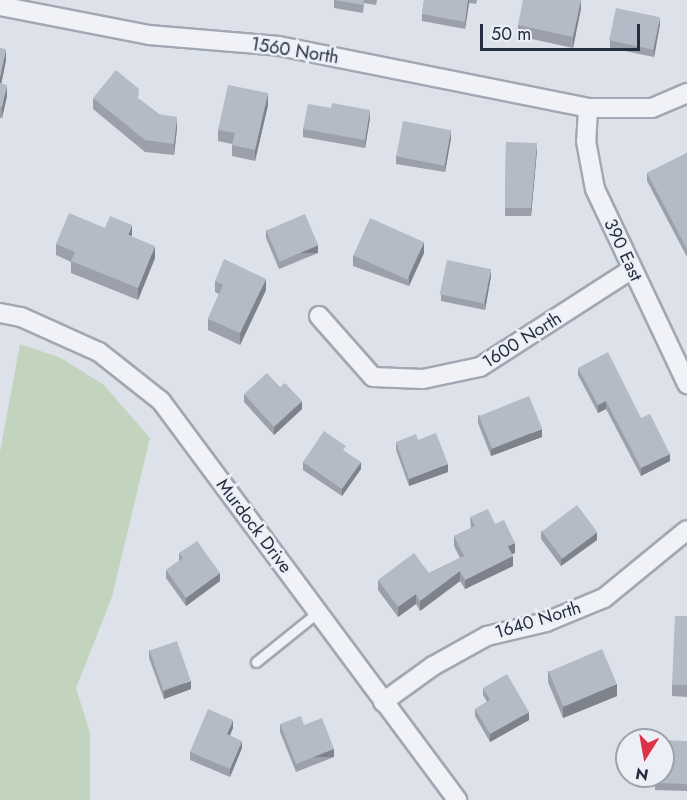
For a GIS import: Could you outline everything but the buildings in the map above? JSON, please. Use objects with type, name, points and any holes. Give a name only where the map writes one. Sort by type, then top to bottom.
[{"type":"street","name":"1560 North","points":[[0,6],[149,35],[279,46],[588,108],[652,108],[687,93]]},
{"type":"street","name":"390 East","points":[[588,108],[586,141],[595,189],[687,384]]},
{"type":"street","name":"1600 North","points":[[319,316],[373,377],[423,379],[480,367],[632,268]]},
{"type":"street","name":"Murdock Drive","points":[[0,313],[21,317],[99,352],[161,401],[457,800]]},
{"type":"street","name":"1640 North","points":[[383,702],[433,666],[488,636],[546,622],[604,598],[687,530]]},
{"type":"lane","points":[[256,662],[318,612]]},
{"type":"green space","points":[[20,344],[61,358],[104,385],[150,438],[112,597],[76,688],[90,733],[90,800],[0,800],[0,452]]}]
